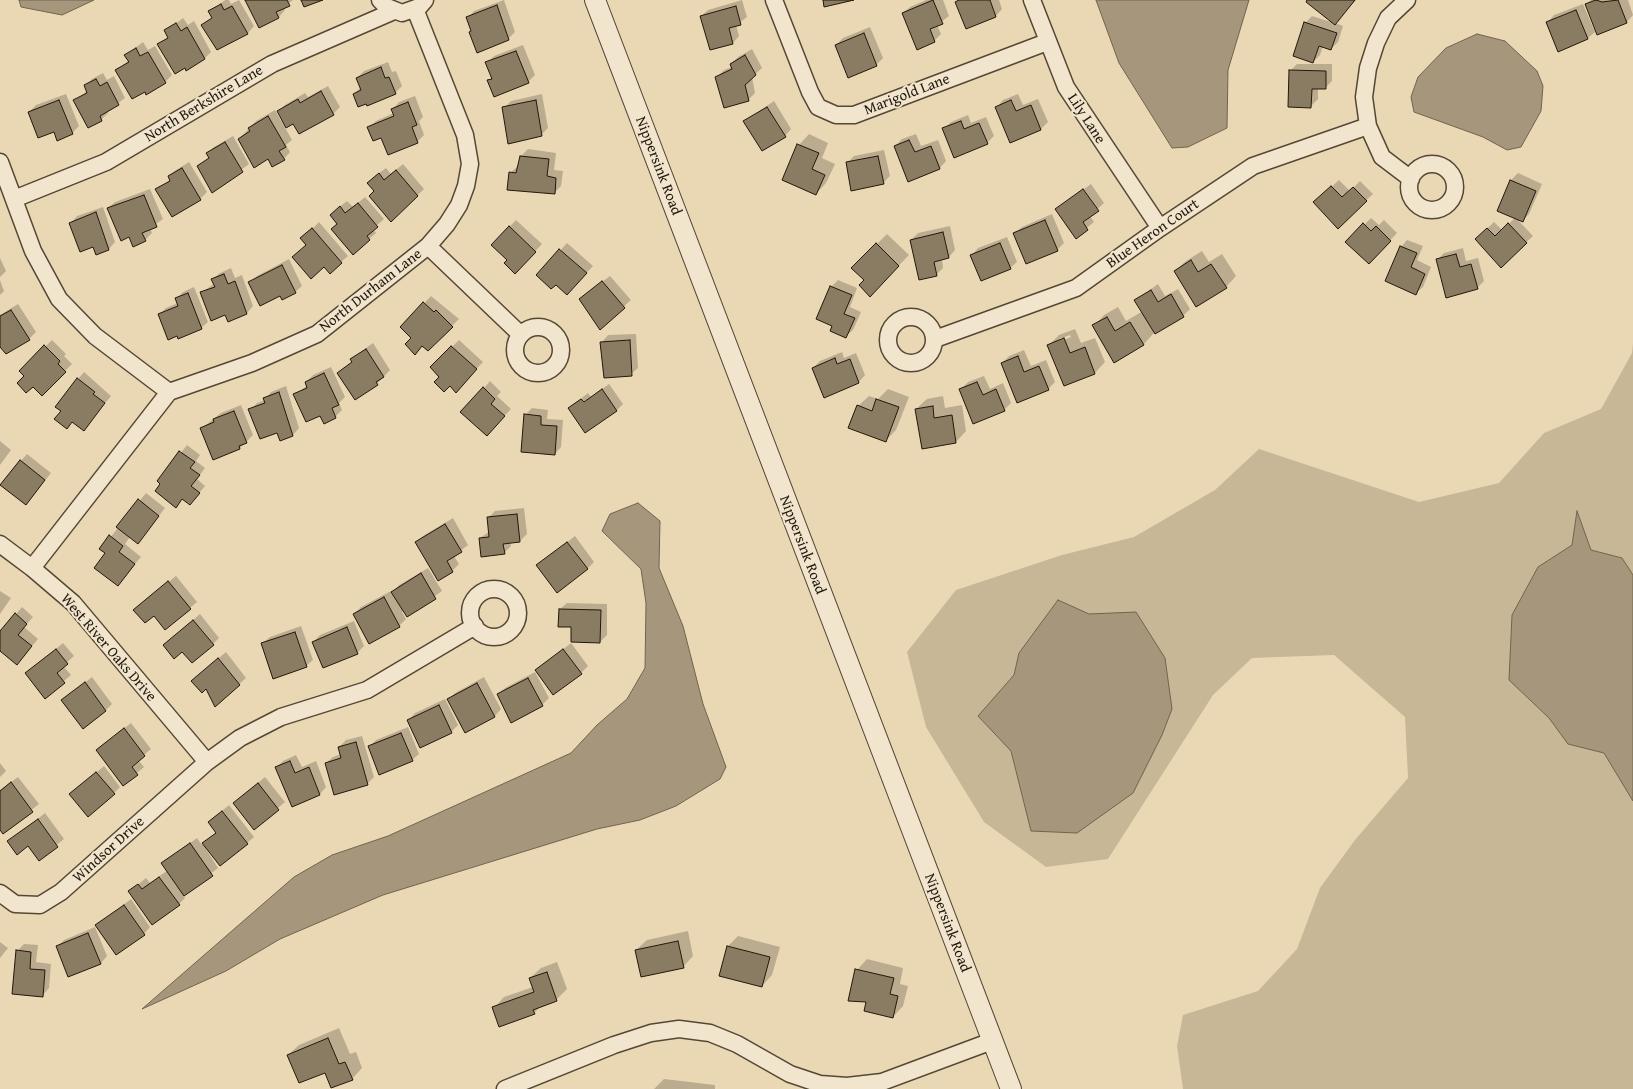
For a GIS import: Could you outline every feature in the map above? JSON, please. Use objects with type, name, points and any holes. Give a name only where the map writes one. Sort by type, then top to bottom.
[{"type":"street","points":[[380,0],[394,11]]},
{"type":"street","name":"Nippersink Road","points":[[595,0],[1011,1089]]},
{"type":"street","name":"Marigold Lane","points":[[774,0],[810,92],[818,107],[836,115],[854,115],[1047,42]]},
{"type":"street","name":"Lily Lane","points":[[1032,0],[1066,88],[1080,112],[1160,228]]},
{"type":"street","points":[[1407,0],[1388,18],[1376,44],[1368,68],[1364,97],[1368,126],[1382,157],[1411,179]]},
{"type":"street","name":"North Berkshire Lane","points":[[14,199],[106,162],[272,64],[394,11],[402,13],[420,5]]},
{"type":"street","name":"North Durham Lane","points":[[169,392],[252,363],[317,334],[428,246],[448,224],[459,205],[466,186],[470,164],[465,136],[420,5]]},
{"type":"street","name":"Blue Heron Court","points":[[935,339],[1076,288],[1160,228],[1253,166],[1368,126]]},
{"type":"street","points":[[0,162],[32,250],[60,299],[95,336],[169,392],[32,568]]},
{"type":"street","points":[[428,246],[520,334]]},
{"type":"street","name":"West River Oaks Drive","points":[[0,544],[32,568],[72,603],[207,762]]},
{"type":"street","name":"Windsor Drive","points":[[0,893],[15,904],[40,905],[61,892],[207,762],[240,738],[281,717],[367,690],[475,626]]},
{"type":"street","points":[[505,1089],[614,1045],[652,1033],[679,1029],[710,1033],[737,1044],[790,1074],[820,1084],[847,1086],[882,1082],[992,1041]]},
{"type":"shaded area","points":[[19,0],[94,0],[62,15],[21,7]]},
{"type":"shaded area","points":[[1096,0],[1249,0],[1228,70],[1227,128],[1188,147],[1172,148],[1119,63]]},
{"type":"shaded area","points":[[1477,34],[1505,41],[1537,71],[1543,86],[1541,111],[1521,147],[1507,150],[1483,137],[1414,112],[1411,97],[1418,77],[1446,48]]},
{"type":"shaded area","points":[[1633,343],[1633,1089],[1183,1089],[1177,1046],[1183,1015],[1258,991],[1297,949],[1320,888],[1355,840],[1408,778],[1405,717],[1334,655],[1252,658],[1213,695],[1108,859],[1046,867],[984,822],[926,727],[907,652],[956,590],[1062,555],[1134,537],[1215,490],[1259,449],[1419,502],[1499,483],[1544,433],[1601,409],[1632,353]]},
{"type":"shaded area","points":[[638,503],[660,521],[659,568],[683,626],[703,704],[726,767],[720,779],[676,806],[640,820],[597,829],[383,895],[280,939],[226,971],[142,1009],[294,877],[332,855],[388,836],[571,753],[597,725],[627,699],[645,668],[646,603],[641,569],[602,531],[610,514]]},
{"type":"shaded area","points":[[1577,511],[1591,550],[1622,558],[1633,575],[1633,801],[1604,753],[1568,744],[1549,718],[1509,680],[1512,615],[1538,567],[1572,545]]},
{"type":"shaded area","points":[[1058,600],[1089,614],[1136,612],[1165,658],[1172,709],[1162,735],[1133,793],[1077,833],[1031,831],[1011,751],[978,716],[1014,675],[1019,653]]},
{"type":"building","points":[[245,0],[287,0],[290,6],[276,12],[279,18],[259,28]]},
{"type":"building","points":[[301,0],[323,0],[304,7]]},
{"type":"building","points":[[823,0],[854,0],[824,7]]},
{"type":"building","points":[[933,0],[943,24],[930,29],[935,42],[917,50],[902,13]]},
{"type":"building","points":[[959,0],[990,0],[996,17],[966,29],[955,2]]},
{"type":"building","points":[[1307,0],[1355,0],[1335,25],[1306,2]]},
{"type":"building","points":[[1596,0],[1602,2],[1618,0],[1627,23],[1597,35],[1585,4]]},
{"type":"building","points":[[221,4],[224,10],[232,6],[248,34],[217,50],[201,25],[212,18],[208,11]]},
{"type":"building","points":[[497,5],[509,40],[477,53],[469,32],[471,31],[466,17]]},
{"type":"building","points":[[736,6],[741,25],[729,28],[733,44],[710,50],[700,16]]},
{"type":"building","points":[[1576,10],[1588,39],[1558,52],[1546,22]]},
{"type":"building","points":[[1304,22],[1337,33],[1331,50],[1319,46],[1313,63],[1293,56]]},
{"type":"building","points":[[176,23],[181,31],[187,27],[205,59],[186,71],[185,68],[175,74],[157,44],[168,38],[164,30]]},
{"type":"building","points":[[864,33],[877,66],[848,78],[835,45]]},
{"type":"building","points":[[136,48],[140,56],[148,52],[166,83],[146,95],[145,92],[132,99],[115,70],[129,62],[124,55]]},
{"type":"building","points":[[516,51],[529,83],[494,97],[487,80],[492,79],[485,62]]},
{"type":"building","points":[[745,55],[756,75],[745,85],[749,101],[724,108],[715,77],[732,69],[730,64]]},
{"type":"building","points":[[381,67],[385,78],[389,77],[396,94],[367,106],[366,104],[358,107],[353,94],[361,90],[356,78]]},
{"type":"building","points":[[1289,70],[1326,71],[1326,89],[1312,89],[1311,108],[1288,107]]},
{"type":"building","points":[[96,79],[100,86],[107,82],[119,105],[100,116],[102,121],[88,128],[73,100],[87,93],[84,85]]},
{"type":"building","points":[[321,91],[334,115],[299,134],[293,124],[286,128],[277,111],[298,99],[300,103]]},
{"type":"building","points":[[59,100],[73,134],[57,141],[54,132],[38,138],[28,112]]},
{"type":"building","points":[[536,100],[542,136],[508,144],[502,107]]},
{"type":"building","points":[[1011,100],[1016,111],[1031,105],[1041,130],[1010,143],[995,107]]},
{"type":"building","points":[[408,102],[417,125],[412,127],[418,143],[388,155],[381,138],[373,141],[367,127],[394,116],[391,109]]},
{"type":"building","points":[[767,107],[786,137],[762,151],[743,121]]},
{"type":"building","points":[[268,116],[286,147],[279,151],[285,160],[272,167],[268,159],[254,168],[238,139],[250,131],[248,128]]},
{"type":"building","points":[[961,121],[964,129],[979,123],[988,144],[954,158],[942,128]]},
{"type":"building","points":[[909,140],[915,152],[931,146],[940,169],[908,182],[894,146]]},
{"type":"building","points":[[225,142],[243,172],[212,193],[197,166],[209,158],[206,153]]},
{"type":"building","points":[[797,144],[819,153],[812,169],[825,175],[816,195],[782,180]]},
{"type":"building","points":[[520,156],[549,159],[547,176],[556,178],[555,194],[507,190],[509,172],[516,173]]},
{"type":"building","points":[[878,156],[884,184],[851,191],[846,162]]},
{"type":"building","points":[[182,168],[201,200],[172,217],[155,189],[170,181],[168,176]]},
{"type":"building","points":[[396,170],[418,196],[391,222],[369,196],[374,191],[367,183],[379,173],[384,180]]},
{"type":"building","points":[[1510,180],[1536,191],[1523,222],[1497,211]]},
{"type":"building","points":[[1331,186],[1342,197],[1353,187],[1367,201],[1338,229],[1313,202]]},
{"type":"building","points":[[1083,189],[1099,211],[1083,222],[1088,230],[1076,239],[1055,209]]},
{"type":"building","points":[[144,195],[157,227],[142,233],[146,241],[133,247],[129,237],[121,241],[107,208]]},
{"type":"building","points":[[358,203],[378,227],[367,236],[370,240],[353,255],[331,229],[337,224],[330,215],[340,206],[345,213]]},
{"type":"building","points":[[96,212],[109,250],[96,255],[93,247],[80,252],[69,223]]},
{"type":"building","points":[[1045,220],[1058,251],[1026,264],[1013,233]]},
{"type":"building","points":[[1363,223],[1371,231],[1376,226],[1391,241],[1369,264],[1345,242]]},
{"type":"building","points":[[1508,223],[1527,243],[1501,268],[1475,239],[1487,228],[1495,236]]},
{"type":"building","points":[[509,226],[536,252],[515,274],[504,263],[507,260],[491,245]]},
{"type":"building","points":[[312,228],[342,263],[330,274],[324,267],[311,279],[292,257],[306,245],[300,238]]},
{"type":"building","points":[[943,232],[949,258],[934,262],[937,276],[919,280],[910,240]]},
{"type":"building","points":[[876,243],[899,266],[870,297],[859,285],[864,280],[851,268]]},
{"type":"building","points":[[1000,243],[1011,269],[981,281],[970,255]]},
{"type":"building","points":[[1400,246],[1417,253],[1411,267],[1425,274],[1416,295],[1385,281]]},
{"type":"building","points":[[559,249],[587,273],[567,295],[556,285],[551,289],[536,275]]},
{"type":"building","points":[[1456,254],[1460,267],[1471,264],[1478,289],[1446,298],[1436,259]]},
{"type":"building","points":[[1191,260],[1198,272],[1211,264],[1227,288],[1196,307],[1174,271]]},
{"type":"building","points":[[282,265],[296,293],[282,300],[280,296],[260,306],[248,282]]},
{"type":"building","points":[[224,274],[228,284],[235,281],[247,314],[228,322],[225,315],[211,321],[200,292],[215,287],[211,279]]},
{"type":"building","points":[[602,281],[625,308],[600,330],[579,299]]},
{"type":"building","points":[[830,286],[852,295],[844,314],[855,318],[846,338],[830,331],[832,326],[816,319]]},
{"type":"building","points":[[1151,290],[1158,302],[1171,294],[1184,317],[1155,334],[1134,300]]},
{"type":"building","points":[[188,293],[202,329],[178,339],[177,336],[168,340],[158,314],[178,306],[175,298]]},
{"type":"building","points":[[423,302],[434,312],[436,310],[453,327],[428,351],[422,346],[415,355],[405,344],[411,338],[400,327]]},
{"type":"building","points":[[11,310],[30,340],[6,354],[0,347],[0,316]]},
{"type":"building","points":[[1107,317],[1115,331],[1130,322],[1144,345],[1114,363],[1092,325]]},
{"type":"building","points":[[1064,338],[1070,353],[1085,347],[1095,374],[1064,386],[1047,345]]},
{"type":"building","points":[[630,340],[632,376],[604,378],[600,342]]},
{"type":"building","points":[[44,345],[60,361],[58,364],[66,372],[42,396],[33,387],[26,393],[17,383],[24,376],[19,371]]},
{"type":"building","points":[[451,346],[477,369],[456,393],[450,386],[444,392],[434,382],[439,377],[430,367]]},
{"type":"building","points":[[366,349],[384,377],[376,382],[378,385],[355,400],[337,373],[352,362],[350,359]]},
{"type":"building","points":[[1018,356],[1024,372],[1039,366],[1049,390],[1017,403],[1001,363]]},
{"type":"building","points":[[835,358],[837,364],[850,359],[859,383],[824,398],[812,368]]},
{"type":"building","points":[[324,373],[339,405],[332,408],[336,418],[324,424],[320,416],[306,422],[293,394],[307,388],[305,382]]},
{"type":"building","points":[[77,378],[95,392],[93,394],[105,403],[84,431],[72,422],[67,429],[54,419],[61,411],[55,407]]},
{"type":"building","points":[[977,382],[983,395],[996,389],[1005,411],[973,424],[959,389]]},
{"type":"building","points":[[483,387],[495,399],[491,404],[505,416],[487,436],[460,412]]},
{"type":"building","points":[[602,389],[617,411],[585,433],[568,408],[581,399],[584,402]]},
{"type":"building","points":[[279,392],[293,436],[280,441],[277,433],[260,439],[248,409],[265,403],[263,398]]},
{"type":"building","points":[[876,399],[899,407],[886,442],[848,428],[857,405],[872,411]]},
{"type":"building","points":[[933,406],[934,418],[952,415],[956,443],[922,449],[915,409]]},
{"type":"building","points":[[234,411],[247,443],[239,446],[240,449],[213,460],[200,428],[214,422],[213,419]]},
{"type":"building","points":[[524,414],[541,416],[541,425],[557,426],[555,455],[521,452]]},
{"type":"building","points":[[179,451],[195,462],[190,468],[200,475],[191,486],[200,493],[190,505],[182,499],[176,508],[155,491],[160,484],[157,481]]},
{"type":"building","points":[[20,460],[45,480],[26,505],[0,485]]},
{"type":"building","points":[[138,499],[159,516],[138,544],[116,527]]},
{"type":"building","points":[[517,514],[520,542],[503,544],[505,554],[481,557],[479,538],[489,537],[487,517]]},
{"type":"building","points":[[445,524],[462,552],[447,561],[453,572],[438,581],[415,542]]},
{"type":"building","points":[[109,535],[123,546],[119,552],[135,564],[118,586],[94,568],[105,553],[99,549]]},
{"type":"building","points":[[567,542],[588,569],[557,593],[536,565]]},
{"type":"building","points":[[421,573],[436,599],[407,617],[391,592]]},
{"type":"building","points":[[168,581],[191,609],[165,630],[154,616],[145,623],[133,610]]},
{"type":"building","points":[[384,597],[400,627],[369,644],[353,614]]},
{"type":"building","points":[[559,609],[601,610],[600,643],[571,642],[571,627],[558,627]]},
{"type":"building","points":[[15,613],[27,624],[18,635],[32,646],[17,665],[0,651],[0,631]]},
{"type":"building","points":[[193,620],[214,645],[192,663],[182,652],[174,659],[163,645]]},
{"type":"building","points":[[347,627],[358,654],[323,668],[312,642]]},
{"type":"building","points":[[295,632],[307,667],[273,679],[261,643]]},
{"type":"building","points":[[56,649],[68,664],[57,673],[65,683],[45,699],[25,673]]},
{"type":"building","points":[[563,649],[582,674],[553,695],[535,670]]},
{"type":"building","points":[[218,658],[240,685],[215,707],[206,689],[202,693],[191,681]]},
{"type":"building","points":[[528,678],[543,706],[511,723],[497,694]]},
{"type":"building","points":[[85,682],[106,711],[83,729],[61,700]]},
{"type":"building","points":[[477,683],[495,717],[465,733],[447,699]]},
{"type":"building","points":[[439,705],[452,733],[420,748],[407,720]]},
{"type":"building","points":[[124,728],[145,756],[132,767],[138,775],[123,786],[96,750]]},
{"type":"building","points":[[401,733],[413,761],[379,775],[368,746]]},
{"type":"building","points":[[356,742],[368,785],[334,795],[325,763],[341,758],[338,747]]},
{"type":"building","points":[[290,761],[295,773],[309,767],[320,795],[292,807],[275,767]]},
{"type":"building","points":[[96,772],[115,794],[88,817],[69,794]]},
{"type":"building","points":[[11,782],[33,812],[3,834],[0,830],[0,791]]},
{"type":"building","points":[[258,783],[279,810],[254,830],[233,803]]},
{"type":"building","points":[[222,811],[248,844],[220,866],[202,843],[216,833],[208,822]]},
{"type":"building","points":[[38,819],[58,847],[39,861],[28,846],[17,855],[7,841]]},
{"type":"building","points":[[190,843],[213,876],[184,896],[161,863]]},
{"type":"building","points":[[159,877],[180,905],[152,925],[128,891],[138,884],[142,889]]},
{"type":"building","points":[[124,905],[145,935],[116,955],[95,925]]},
{"type":"building","points":[[88,933],[101,964],[68,977],[56,946]]},
{"type":"building","points":[[678,941],[684,968],[641,977],[635,950]]},
{"type":"building","points":[[727,946],[770,957],[762,987],[719,976]]},
{"type":"building","points":[[16,950],[31,952],[30,969],[45,970],[43,997],[12,994]]},
{"type":"building","points":[[855,969],[894,978],[890,994],[898,996],[893,1018],[864,1011],[866,1002],[848,1001]]},
{"type":"building","points":[[547,972],[557,1001],[533,1010],[535,1014],[499,1027],[492,1007],[534,992],[529,978]]},
{"type":"building","points":[[328,1038],[339,1064],[345,1062],[353,1080],[331,1088],[325,1073],[299,1083],[287,1055]]}]
